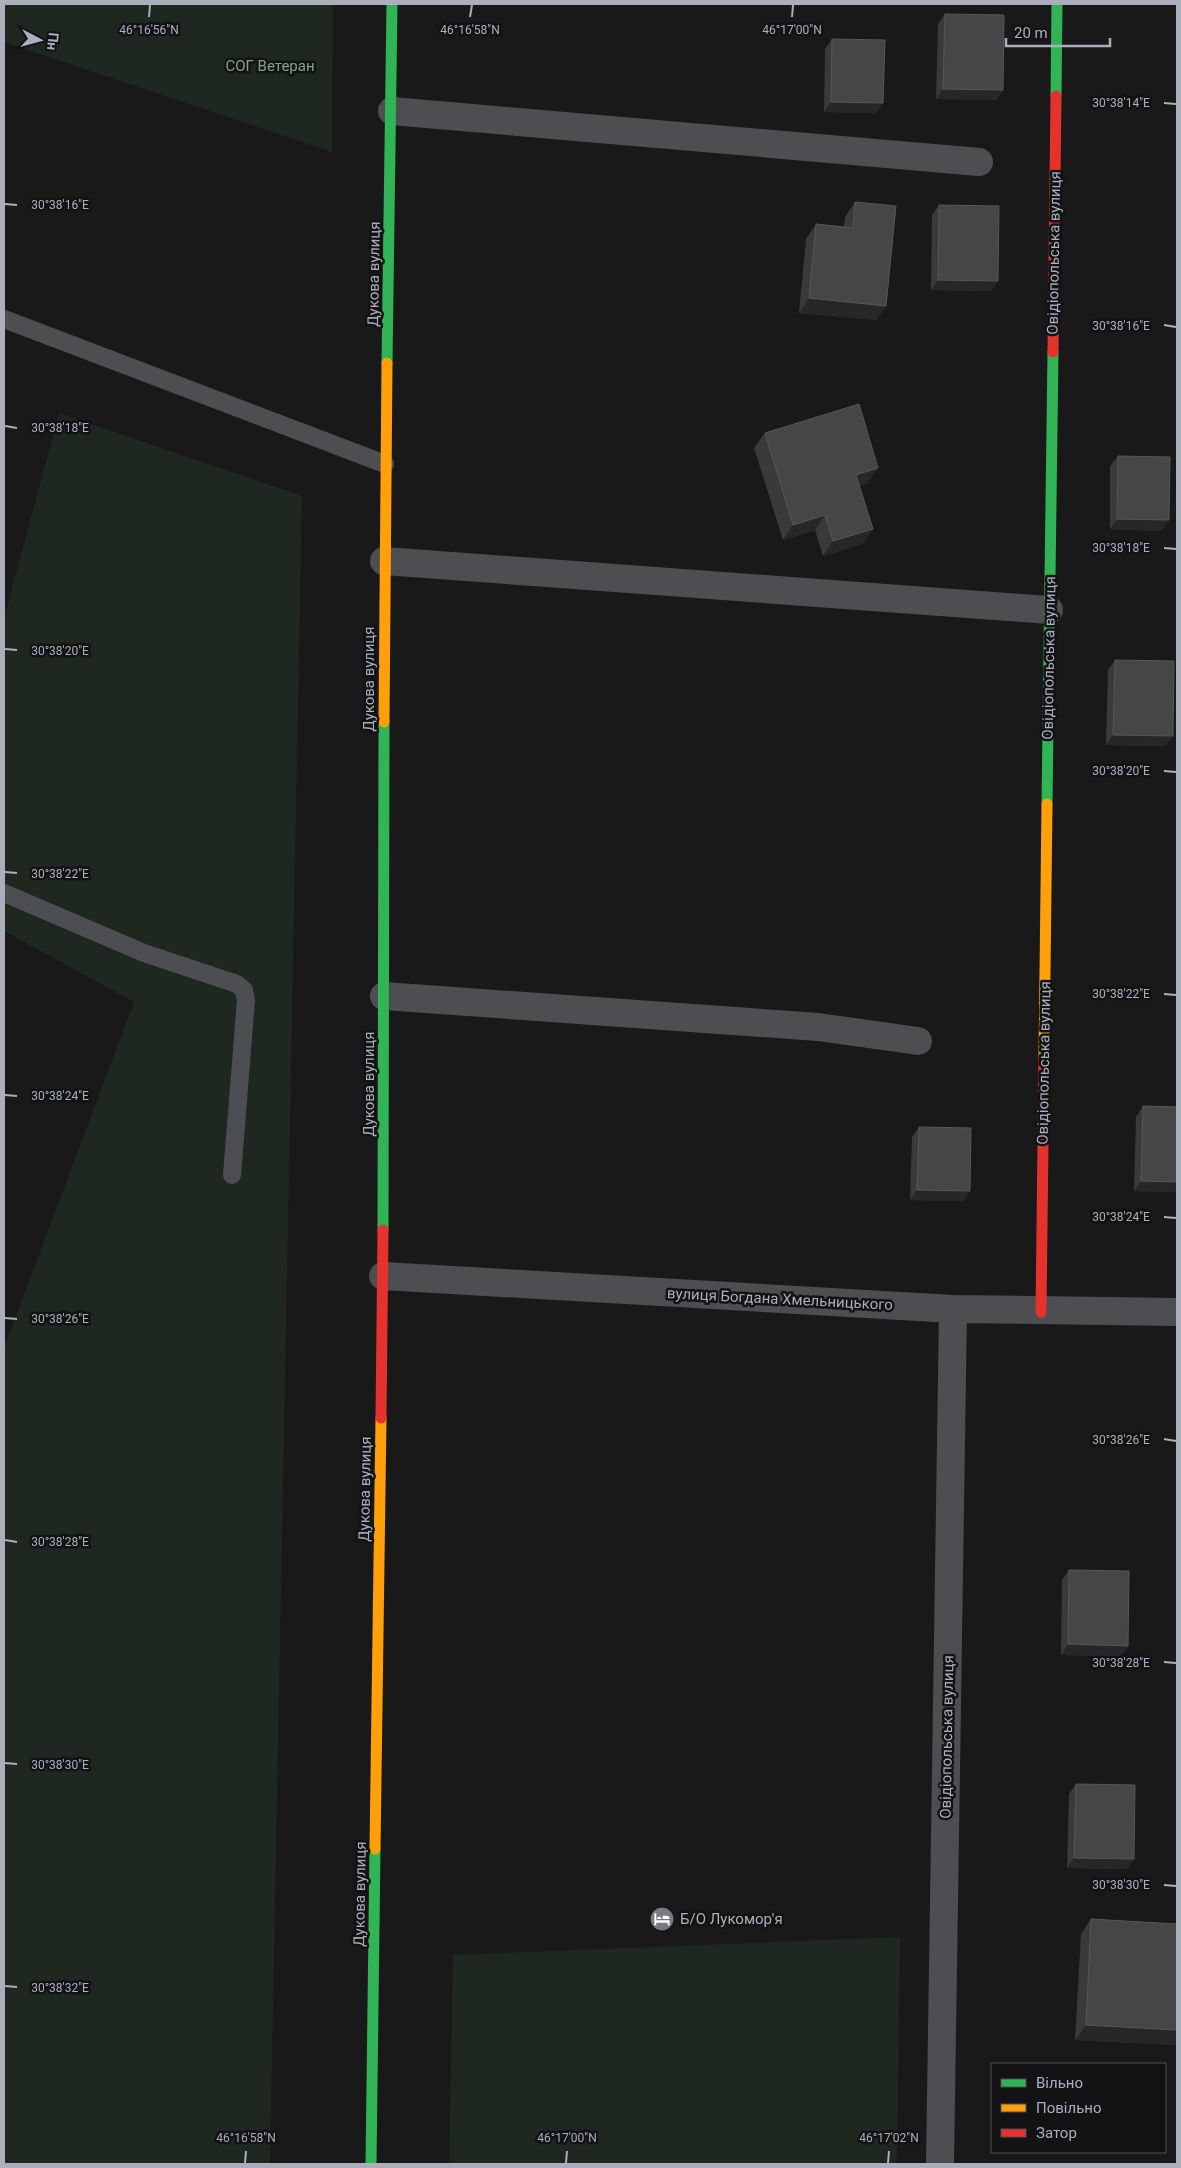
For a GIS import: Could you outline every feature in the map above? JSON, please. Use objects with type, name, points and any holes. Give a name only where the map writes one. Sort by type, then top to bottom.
[{"type":"street","name":"Дукова вулиця","points":[[371,2164],[383,1276],[384,561],[392,111],[392,4]]},
{"type":"street","name":"Овідіопольська вулиця","points":[[1041,1312],[1057,4]]},
{"type":"street","points":[[392,111],[979,162]]},
{"type":"street","points":[[384,561],[1049,610]]},
{"type":"street","points":[[384,996],[818,1028],[918,1041]]},
{"type":"street","name":"вулиця Богдана Хмельницького","points":[[383,1276],[953,1309],[1041,1312],[1177,1312]]},
{"type":"street","name":"Овідіопольська вулиця","points":[[940,2164],[953,1309]]},
{"type":"lane","points":[[4,319],[385,464]]},
{"type":"lane","points":[[4,893],[144,953],[237,984],[244,990],[246,1000],[232,1175]]},
{"type":"green space","name":"СОГ Ветеран","points":[[4,4],[333,4],[332,152],[4,42]]},
{"type":"green space","points":[[59,413],[302,496],[270,2164],[4,2164],[4,1348],[134,1002],[4,931],[4,618]]},
{"type":"green space","points":[[900,1937],[897,2164],[449,2164],[453,1955]]},
{"type":"building","points":[[945,14],[1004,15],[1003,90],[943,89]]},
{"type":"building","points":[[832,39],[885,40],[883,103],[831,102]]},
{"type":"building","points":[[855,202],[896,206],[886,306],[809,298],[816,224],[853,228]]},
{"type":"building","points":[[939,205],[999,206],[998,281],[938,280]]},
{"type":"building","points":[[859,404],[878,468],[856,475],[873,529],[833,541],[825,515],[793,525],[765,433]]},
{"type":"building","points":[[1118,456],[1170,457],[1169,520],[1117,519]]},
{"type":"building","points":[[1115,660],[1174,661],[1173,736],[1113,735]]},
{"type":"building","points":[[1143,1106],[1177,1107],[1177,1182],[1141,1181]]},
{"type":"building","points":[[919,1127],[971,1128],[970,1191],[917,1190]]},
{"type":"building","points":[[1069,1570],[1129,1571],[1128,1646],[1068,1644]]},
{"type":"building","points":[[1076,1784],[1135,1785],[1134,1859],[1074,1858]]},
{"type":"building","points":[[1091,1919],[1177,1924],[1177,2030],[1086,2025]]},
{"type":"traffic: fast","points":[[387,363],[392,4]]},
{"type":"traffic: fast","points":[[1056,96],[1057,4]]},
{"type":"traffic: fast","points":[[1047,804],[1053,352]]},
{"type":"traffic: fast","points":[[383,1230],[384,722]]},
{"type":"traffic: fast","points":[[371,2164],[375,1849]]},
{"type":"traffic: slow","points":[[384,722],[387,363]]},
{"type":"traffic: slow","points":[[1044,1057],[1047,804]]},
{"type":"traffic: slow","points":[[375,1849],[381,1418]]},
{"type":"traffic: jam","points":[[1053,352],[1056,96]]},
{"type":"traffic: jam","points":[[1041,1312],[1044,1057]]},
{"type":"traffic: jam","points":[[381,1418],[383,1230]]},
{"type":"place","name":"Б/О Лукомор'я","points":[[662,1919]]}]
